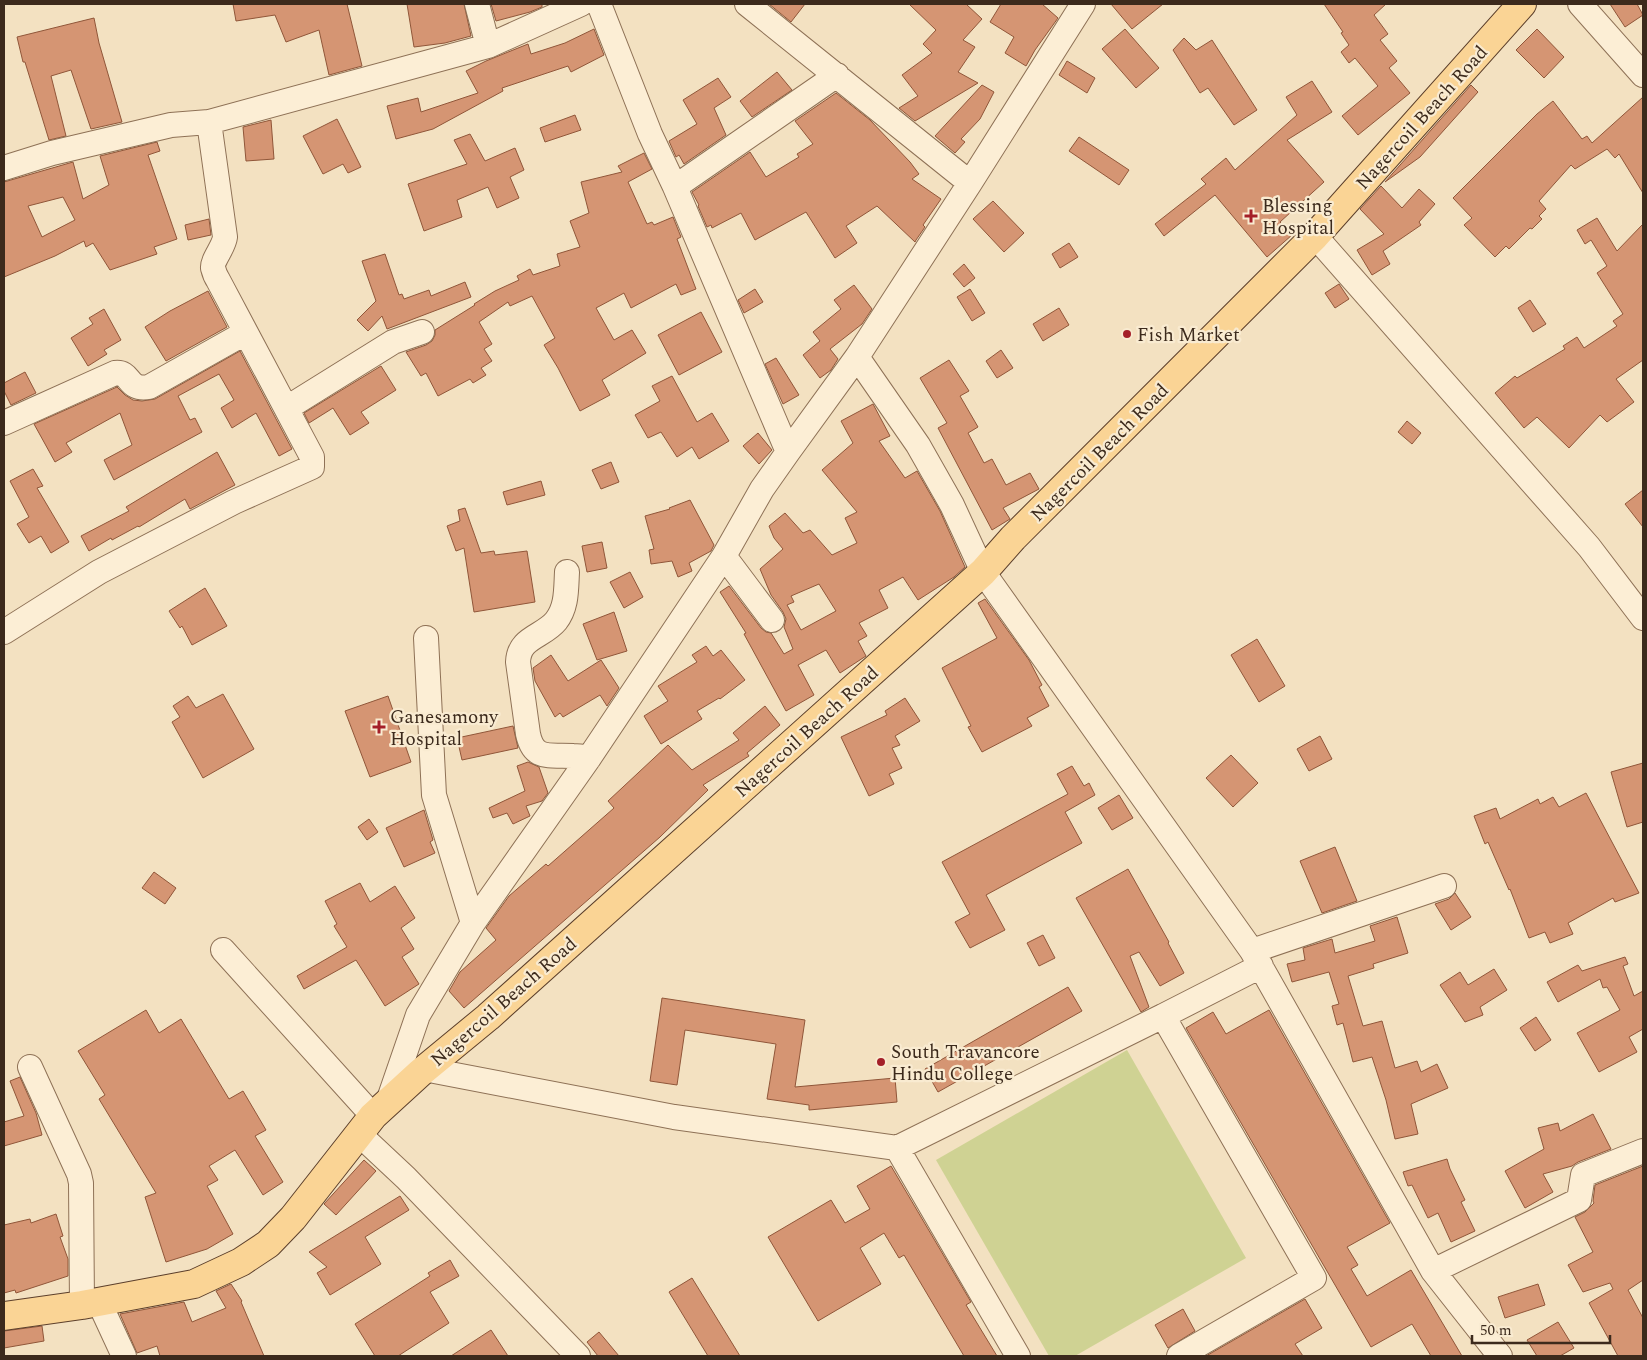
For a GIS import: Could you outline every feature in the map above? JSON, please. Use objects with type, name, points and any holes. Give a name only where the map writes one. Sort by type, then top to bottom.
[{"type":"main road","name":"Nagercoil Beach Road","points":[[4,1316],[91,1304],[194,1284],[241,1262],[268,1244],[293,1218],[373,1117],[424,1069],[488,1017],[983,572],[1012,538],[1315,236],[1522,4]]},
{"type":"street","points":[[477,4],[488,46]]},
{"type":"street","points":[[4,168],[52,153],[171,126],[210,122],[488,46],[582,4]]},
{"type":"street","points":[[599,4],[650,134],[675,187],[788,452]]},
{"type":"street","points":[[747,4],[970,183]]},
{"type":"street","points":[[373,1117],[418,1015],[472,923],[589,758],[724,556],[762,489],[857,357],[1084,4]]},
{"type":"street","points":[[1580,4],[1643,75]]},
{"type":"street","points":[[675,187],[837,75]]},
{"type":"street","points":[[4,632],[99,572],[234,502],[312,467],[312,457],[245,333],[213,269],[213,265],[224,245],[226,237],[210,122]]},
{"type":"street","points":[[1315,236],[1589,547],[1643,618]]},
{"type":"street","points":[[286,408],[393,342],[422,332]]},
{"type":"street","points":[[4,423],[115,373],[120,372],[125,375],[139,389],[149,387],[245,333]]},
{"type":"street","points":[[857,357],[918,445],[952,506],[983,572],[1256,958],[1434,1271],[1500,1356]]},
{"type":"street","points":[[724,556],[772,620]]},
{"type":"street","points":[[567,572],[566,600],[559,615],[554,623],[525,643],[518,654],[518,662],[531,745],[537,752],[546,756],[589,758]]},
{"type":"street","points":[[426,638],[434,795],[472,923]]},
{"type":"street","points":[[424,1069],[674,1117],[898,1148],[1163,1016],[1256,958],[1444,886]]},
{"type":"street","points":[[223,950],[373,1117],[406,1178],[578,1356]]},
{"type":"street","points":[[1163,1016],[1314,1278],[1179,1356]]},
{"type":"street","points":[[30,1066],[79,1174],[91,1304],[124,1356]]},
{"type":"street","points":[[898,1148],[1018,1356]]},
{"type":"street","points":[[1434,1271],[1578,1200],[1583,1175],[1643,1151]]},
{"type":"green space","points":[[1127,1050],[1246,1258],[1075,1356],[1049,1356],[936,1160]]},
{"type":"building","points":[[233,4],[347,4],[362,66],[329,75],[319,30],[286,42],[275,15],[236,21]]},
{"type":"building","points":[[407,4],[464,4],[471,36],[445,43],[414,47]]},
{"type":"building","points":[[491,4],[542,4],[542,7],[496,21]]},
{"type":"building","points":[[769,4],[805,4],[791,22]]},
{"type":"building","points":[[909,4],[966,4],[982,19],[963,40],[975,47],[958,72],[978,83],[915,121],[899,108],[918,96],[902,75],[932,53],[923,44],[936,30]]},
{"type":"building","points":[[1001,4],[1042,4],[1058,18],[1026,66],[1005,53],[1014,37],[990,22]]},
{"type":"building","points":[[1111,4],[1163,4],[1132,29]]},
{"type":"building","points":[[1324,4],[1386,4],[1374,15],[1388,34],[1380,40],[1397,61],[1389,68],[1410,93],[1358,135],[1342,116],[1378,86],[1355,58],[1349,63],[1341,52],[1349,45],[1341,33],[1343,32]]},
{"type":"building","points":[[1610,4],[1637,4],[1643,15],[1625,27]]},
{"type":"building","points":[[94,18],[99,43],[122,122],[91,129],[71,70],[51,76],[66,136],[49,140],[25,62],[23,62],[17,37]]},
{"type":"building","points":[[594,29],[604,55],[571,72],[568,66],[502,88],[503,91],[433,129],[396,139],[387,106],[418,98],[421,112],[478,93],[466,71],[528,44],[531,54],[565,43]]},
{"type":"building","points":[[1125,29],[1159,68],[1136,88],[1102,49]]},
{"type":"building","points":[[1537,29],[1564,57],[1544,78],[1516,50]]},
{"type":"building","points":[[1184,38],[1196,50],[1212,40],[1257,110],[1234,125],[1208,88],[1200,93],[1173,50]]},
{"type":"building","points":[[1067,61],[1095,78],[1087,93],[1059,75]]},
{"type":"building","points":[[777,72],[792,90],[752,117],[740,101]]},
{"type":"building","points":[[718,78],[731,97],[714,108],[726,135],[684,164],[679,155],[676,157],[669,141],[697,124],[683,100]]},
{"type":"building","points":[[1312,81],[1332,112],[1287,140],[1324,182],[1280,222],[1292,235],[1267,257],[1215,195],[1164,236],[1155,224],[1206,184],[1201,179],[1226,158],[1235,170],[1297,115],[1286,97]]},
{"type":"building","points":[[982,85],[994,92],[980,119],[961,139],[965,142],[955,153],[935,136]]},
{"type":"building","points":[[1471,85],[1478,92],[1420,157],[1385,182]]},
{"type":"building","points":[[836,93],[870,120],[910,162],[919,174],[912,179],[941,199],[923,225],[925,227],[915,242],[877,206],[846,226],[857,243],[835,258],[806,212],[755,240],[741,213],[712,228],[711,225],[707,227],[692,192],[750,152],[766,177],[799,157],[797,154],[813,144],[795,121]]},
{"type":"building","points":[[1643,97],[1643,193],[1619,154],[1615,158],[1607,149],[1575,169],[1571,165],[1539,201],[1546,209],[1539,216],[1542,219],[1509,249],[1506,246],[1495,257],[1464,225],[1472,218],[1453,198],[1537,114],[1553,101],[1582,139],[1587,136],[1592,143]]},
{"type":"building","points":[[575,115],[581,130],[545,142],[540,128]]},
{"type":"building","points":[[337,119],[361,167],[348,173],[343,164],[323,174],[303,136]]},
{"type":"building","points":[[271,120],[274,159],[246,161],[243,127]]},
{"type":"building","points":[[470,134],[485,161],[515,148],[524,170],[510,177],[519,198],[497,208],[488,187],[457,200],[462,217],[424,231],[408,184],[467,164],[454,140]]},
{"type":"building","points":[[1079,137],[1129,170],[1119,185],[1069,151]]},
{"type":"building","points":[[157,142],[160,151],[148,155],[177,239],[154,247],[157,254],[110,270],[93,243],[86,247],[84,241],[55,256],[4,277],[4,182],[73,162],[83,199],[109,185],[100,156]],"holes":[[[63,197],[75,220],[42,237],[28,206]]]},
{"type":"building","points":[[644,153],[652,169],[628,182],[647,224],[652,222],[654,225],[673,217],[681,237],[677,239],[696,289],[681,295],[676,284],[631,308],[624,293],[596,308],[614,340],[632,330],[646,353],[602,380],[610,395],[580,411],[544,345],[555,338],[532,296],[510,306],[508,302],[479,322],[492,344],[484,349],[492,361],[481,368],[486,375],[473,383],[470,379],[438,396],[426,373],[421,376],[406,352],[432,341],[435,330],[495,291],[519,280],[517,276],[530,269],[533,275],[560,266],[557,254],[580,247],[570,221],[589,213],[581,182],[622,172],[618,166]]},
{"type":"building","points":[[1381,186],[1402,208],[1419,189],[1435,204],[1419,222],[1421,225],[1383,251],[1390,264],[1372,275],[1357,250],[1384,234],[1360,209]]},
{"type":"building","points":[[993,201],[1024,233],[1004,252],[973,219]]},
{"type":"building","points":[[1597,218],[1617,251],[1643,224],[1643,360],[1616,379],[1634,402],[1607,422],[1600,415],[1569,448],[1537,417],[1524,428],[1495,393],[1515,376],[1517,378],[1565,349],[1563,346],[1577,337],[1584,348],[1617,326],[1613,321],[1623,314],[1597,273],[1607,266],[1591,240],[1585,244],[1577,230]]},
{"type":"building","points":[[209,219],[211,235],[188,240],[185,225]]},
{"type":"building","points":[[1069,243],[1078,257],[1060,268],[1052,254]]},
{"type":"building","points":[[385,254],[399,295],[402,294],[404,299],[429,290],[431,296],[465,282],[471,297],[387,329],[382,316],[368,331],[357,320],[376,301],[362,261]]},
{"type":"building","points":[[964,264],[975,278],[964,287],[953,274]]},
{"type":"building","points":[[1339,284],[1349,299],[1335,308],[1325,293]]},
{"type":"building","points":[[854,285],[872,309],[862,324],[830,349],[838,359],[831,370],[820,378],[803,355],[820,341],[813,332],[841,309],[834,300]]},
{"type":"building","points":[[755,289],[763,302],[744,313],[738,300]]},
{"type":"building","points":[[970,289],[985,313],[972,321],[957,297]]},
{"type":"building","points":[[208,291],[227,327],[166,361],[145,327]]},
{"type":"building","points":[[1530,300],[1546,324],[1533,332],[1518,308]]},
{"type":"building","points":[[1059,308],[1069,325],[1043,341],[1033,324]]},
{"type":"building","points":[[104,309],[121,340],[104,350],[107,354],[88,366],[71,338],[93,324],[89,318]]},
{"type":"building","points":[[701,312],[722,352],[679,375],[658,335]]},
{"type":"building","points":[[1001,350],[1013,368],[997,378],[986,361]]},
{"type":"building","points":[[240,351],[292,449],[279,456],[256,413],[232,428],[221,408],[234,400],[219,374],[178,396],[190,420],[195,418],[202,432],[114,480],[104,460],[132,445],[120,413],[66,443],[72,452],[55,462],[34,424],[117,387],[133,400],[155,399]]},
{"type":"building","points":[[776,358],[799,395],[783,404],[765,364]]},
{"type":"building","points":[[949,360],[969,391],[960,396],[978,427],[968,433],[984,463],[992,459],[1006,485],[1030,473],[1039,489],[1003,508],[1010,519],[992,530],[938,428],[947,423],[920,378]]},
{"type":"building","points":[[381,366],[396,390],[361,412],[369,423],[350,435],[333,408],[309,423],[304,413]]},
{"type":"building","points":[[25,372],[36,393],[11,405],[4,391],[4,383]]},
{"type":"building","points":[[672,376],[697,422],[712,413],[729,441],[699,459],[692,447],[677,457],[661,432],[648,438],[635,415],[660,401],[652,386]]},
{"type":"building","points":[[873,404],[890,436],[879,441],[905,478],[917,471],[940,511],[965,567],[954,577],[918,600],[903,577],[879,590],[888,608],[859,623],[867,636],[858,641],[866,656],[840,673],[826,650],[798,665],[814,695],[786,711],[744,634],[746,633],[720,592],[729,586],[761,628],[771,633],[784,654],[793,649],[784,627],[786,619],[771,595],[760,569],[783,549],[774,538],[769,526],[785,513],[803,533],[810,530],[832,555],[857,543],[845,518],[857,512],[822,470],[853,443],[841,421]],"holes":[[[819,584],[836,611],[801,630],[787,605],[794,602],[791,596]]]},
{"type":"building","points":[[1407,421],[1421,433],[1412,444],[1398,432]]},
{"type":"building","points":[[758,433],[772,450],[759,464],[743,446]]},
{"type":"building","points":[[217,452],[235,485],[190,509],[185,499],[139,527],[112,540],[111,538],[89,551],[81,536],[129,511],[126,507]]},
{"type":"building","points":[[611,462],[619,482],[601,489],[592,470]]},
{"type":"building","points":[[33,469],[43,486],[37,488],[69,542],[51,553],[41,536],[29,543],[17,524],[29,517],[10,481]]},
{"type":"building","points":[[541,481],[545,495],[507,505],[503,492]]},
{"type":"building","points":[[1643,490],[1643,527],[1625,504]]},
{"type":"building","points":[[690,500],[714,545],[711,551],[689,563],[692,571],[678,577],[672,561],[651,564],[649,550],[654,549],[645,516],[670,509]]},
{"type":"building","points":[[465,508],[481,553],[494,551],[495,555],[527,551],[535,602],[474,612],[464,548],[456,551],[447,526],[460,521],[458,510]]},
{"type":"building","points":[[602,542],[607,568],[587,572],[582,546]]},
{"type":"building","points":[[630,572],[643,597],[624,608],[610,582]]},
{"type":"building","points":[[205,588],[227,626],[192,645],[182,626],[180,628],[169,611]]},
{"type":"building","points":[[985,599],[1029,660],[1042,685],[1039,687],[1049,706],[1027,718],[1032,726],[982,752],[968,727],[971,726],[942,668],[997,638],[978,603]]},
{"type":"building","points":[[614,612],[627,651],[597,660],[583,624]]},
{"type":"building","points":[[1257,639],[1285,686],[1259,702],[1231,655]]},
{"type":"building","points":[[706,646],[713,656],[721,650],[745,680],[720,699],[697,711],[702,719],[661,744],[644,716],[668,701],[658,686],[697,662],[692,655]]},
{"type":"building","points":[[551,655],[568,681],[601,660],[619,688],[607,706],[600,695],[563,717],[560,713],[555,717],[535,681],[533,668]]},
{"type":"building","points":[[223,694],[254,749],[203,778],[172,722],[180,717],[173,706],[188,696],[196,708]]},
{"type":"building","points":[[388,696],[411,762],[370,777],[345,711]]},
{"type":"building","points":[[905,698],[920,721],[895,736],[900,745],[892,748],[902,768],[889,774],[894,784],[869,796],[841,737],[887,715],[885,711]]},
{"type":"building","points":[[765,706],[780,725],[747,753],[749,756],[703,785],[708,790],[660,837],[464,1008],[449,991],[460,972],[496,940],[486,928],[509,896],[546,864],[548,866],[614,808],[608,801],[668,745],[692,770],[739,740],[733,733]]},
{"type":"building","points":[[513,726],[518,748],[462,760],[457,738]]},
{"type":"building","points":[[1320,736],[1332,759],[1309,771],[1297,749]]},
{"type":"building","points":[[1231,755],[1258,783],[1233,807],[1206,778]]},
{"type":"building","points":[[528,762],[539,767],[548,793],[542,801],[526,806],[530,816],[513,824],[507,813],[493,818],[489,808],[525,791],[517,766]]},
{"type":"building","points":[[1643,763],[1643,822],[1627,827],[1611,772]]},
{"type":"building","points":[[1072,766],[1084,786],[1089,783],[1095,795],[1065,812],[1082,843],[986,895],[1005,930],[970,948],[955,922],[970,914],[942,862],[1068,794],[1057,774]]},
{"type":"building","points":[[1586,793],[1639,893],[1615,902],[1613,898],[1568,923],[1573,934],[1550,943],[1545,932],[1529,938],[1510,889],[1488,842],[1485,844],[1474,816],[1496,808],[1500,819],[1538,799],[1540,804],[1553,797],[1559,807]]},
{"type":"building","points":[[1119,795],[1133,818],[1112,830],[1098,808]]},
{"type":"building","points":[[424,810],[433,840],[430,842],[435,853],[404,867],[386,828]]},
{"type":"building","points":[[369,819],[378,832],[367,840],[358,827]]},
{"type":"building","points":[[1335,847],[1357,901],[1322,913],[1300,861]]},
{"type":"building","points":[[1128,869],[1184,973],[1160,986],[1139,952],[1130,956],[1149,1007],[1141,1012],[1076,898]]},
{"type":"building","points":[[154,872],[176,888],[165,904],[142,888]]},
{"type":"building","points":[[360,883],[370,902],[395,886],[415,918],[401,928],[414,949],[402,957],[419,984],[385,1006],[356,960],[304,989],[297,976],[347,947],[334,926],[337,924],[325,901]]},
{"type":"building","points":[[1455,893],[1471,917],[1451,930],[1435,904],[1449,899]]},
{"type":"building","points":[[1397,917],[1408,953],[1373,964],[1374,968],[1348,976],[1363,1026],[1382,1021],[1395,1068],[1417,1061],[1421,1072],[1437,1064],[1448,1088],[1411,1104],[1418,1134],[1395,1139],[1386,1100],[1372,1057],[1353,1062],[1343,1023],[1337,1025],[1332,1006],[1339,1004],[1329,972],[1292,982],[1287,964],[1305,960],[1303,948],[1332,939],[1335,953],[1375,941],[1370,926]]},
{"type":"building","points":[[1043,935],[1055,958],[1039,966],[1027,943]]},
{"type":"building","points":[[1625,957],[1628,964],[1623,966],[1634,996],[1643,991],[1643,1029],[1629,1037],[1637,1052],[1599,1072],[1577,1033],[1620,1010],[1607,987],[1603,988],[1600,979],[1558,1002],[1547,982],[1578,965],[1582,971]]},
{"type":"building","points":[[1494,969],[1507,990],[1480,1007],[1483,1015],[1465,1022],[1440,985],[1460,972],[1468,985]]},
{"type":"building","points":[[1068,987],[1082,1011],[938,1092],[925,1069]]},
{"type":"building","points":[[662,998],[805,1020],[795,1087],[895,1078],[897,1102],[809,1110],[809,1105],[767,1099],[776,1044],[685,1030],[677,1085],[650,1081]]},
{"type":"building","points":[[146,1010],[159,1033],[181,1019],[229,1099],[243,1091],[266,1130],[255,1136],[283,1182],[263,1195],[235,1150],[209,1166],[218,1180],[207,1186],[233,1234],[207,1249],[166,1262],[145,1197],[156,1193],[99,1099],[105,1095],[78,1051]]},
{"type":"building","points":[[1269,1010],[1390,1223],[1347,1247],[1358,1265],[1351,1269],[1367,1296],[1411,1270],[1462,1356],[1431,1356],[1412,1324],[1371,1347],[1186,1028],[1213,1012],[1226,1034]]},
{"type":"building","points":[[1536,1017],[1551,1040],[1535,1051],[1520,1028]]},
{"type":"building","points":[[20,1077],[36,1113],[42,1135],[4,1146],[4,1122],[24,1116],[10,1081]]},
{"type":"building","points":[[1593,1114],[1611,1149],[1572,1166],[1543,1174],[1553,1192],[1525,1208],[1505,1171],[1544,1149],[1538,1128],[1558,1123],[1560,1131]]},
{"type":"building","points":[[1447,1159],[1465,1200],[1461,1202],[1475,1231],[1451,1242],[1438,1213],[1428,1218],[1412,1185],[1408,1186],[1403,1172]]},
{"type":"building","points":[[364,1160],[376,1171],[336,1215],[324,1204]]},
{"type":"building","points":[[891,1166],[971,1302],[966,1305],[997,1356],[964,1356],[904,1255],[899,1258],[884,1233],[860,1248],[881,1284],[818,1321],[768,1237],[831,1200],[845,1223],[870,1209],[857,1186]]},
{"type":"building","points":[[1643,1166],[1643,1280],[1628,1290],[1643,1318],[1643,1356],[1618,1356],[1589,1303],[1613,1289],[1610,1283],[1583,1292],[1568,1265],[1593,1252],[1575,1217],[1585,1212],[1594,1203],[1595,1185]]},
{"type":"building","points":[[400,1196],[409,1210],[365,1237],[381,1264],[330,1295],[317,1273],[327,1267],[309,1252]]},
{"type":"building","points":[[56,1214],[63,1236],[60,1237],[68,1259],[68,1276],[16,1293],[15,1290],[4,1293],[4,1225],[30,1219],[31,1223]]},
{"type":"building","points":[[450,1260],[459,1276],[430,1292],[449,1323],[398,1356],[375,1356],[355,1324],[430,1276],[428,1273]]},
{"type":"building","points":[[692,1278],[740,1356],[708,1356],[669,1292]]},
{"type":"building","points":[[231,1284],[242,1301],[264,1356],[160,1356],[157,1346],[137,1353],[120,1314],[184,1302],[192,1322],[226,1308],[216,1291]]},
{"type":"building","points":[[1538,1284],[1545,1305],[1505,1318],[1498,1297]]},
{"type":"building","points":[[1305,1299],[1322,1328],[1295,1344],[1303,1356],[1206,1356]]},
{"type":"building","points":[[1183,1309],[1195,1331],[1168,1348],[1155,1325]]},
{"type":"building","points":[[1558,1322],[1574,1348],[1560,1356],[1537,1356],[1527,1340]]},
{"type":"building","points":[[42,1326],[44,1341],[4,1348],[4,1331]]},
{"type":"building","points":[[491,1330],[508,1356],[451,1356]]},
{"type":"building","points":[[599,1332],[619,1356],[598,1356],[587,1342]]},
{"type":"place","name":"Blessing Hospital","points":[[1251,216]]},
{"type":"place","name":"Fish Market","points":[[1127,334]]},
{"type":"place","name":"Ganesamony Hospital","points":[[379,727]]},
{"type":"place","name":"South Travancore Hindu College","points":[[881,1062]]}]
